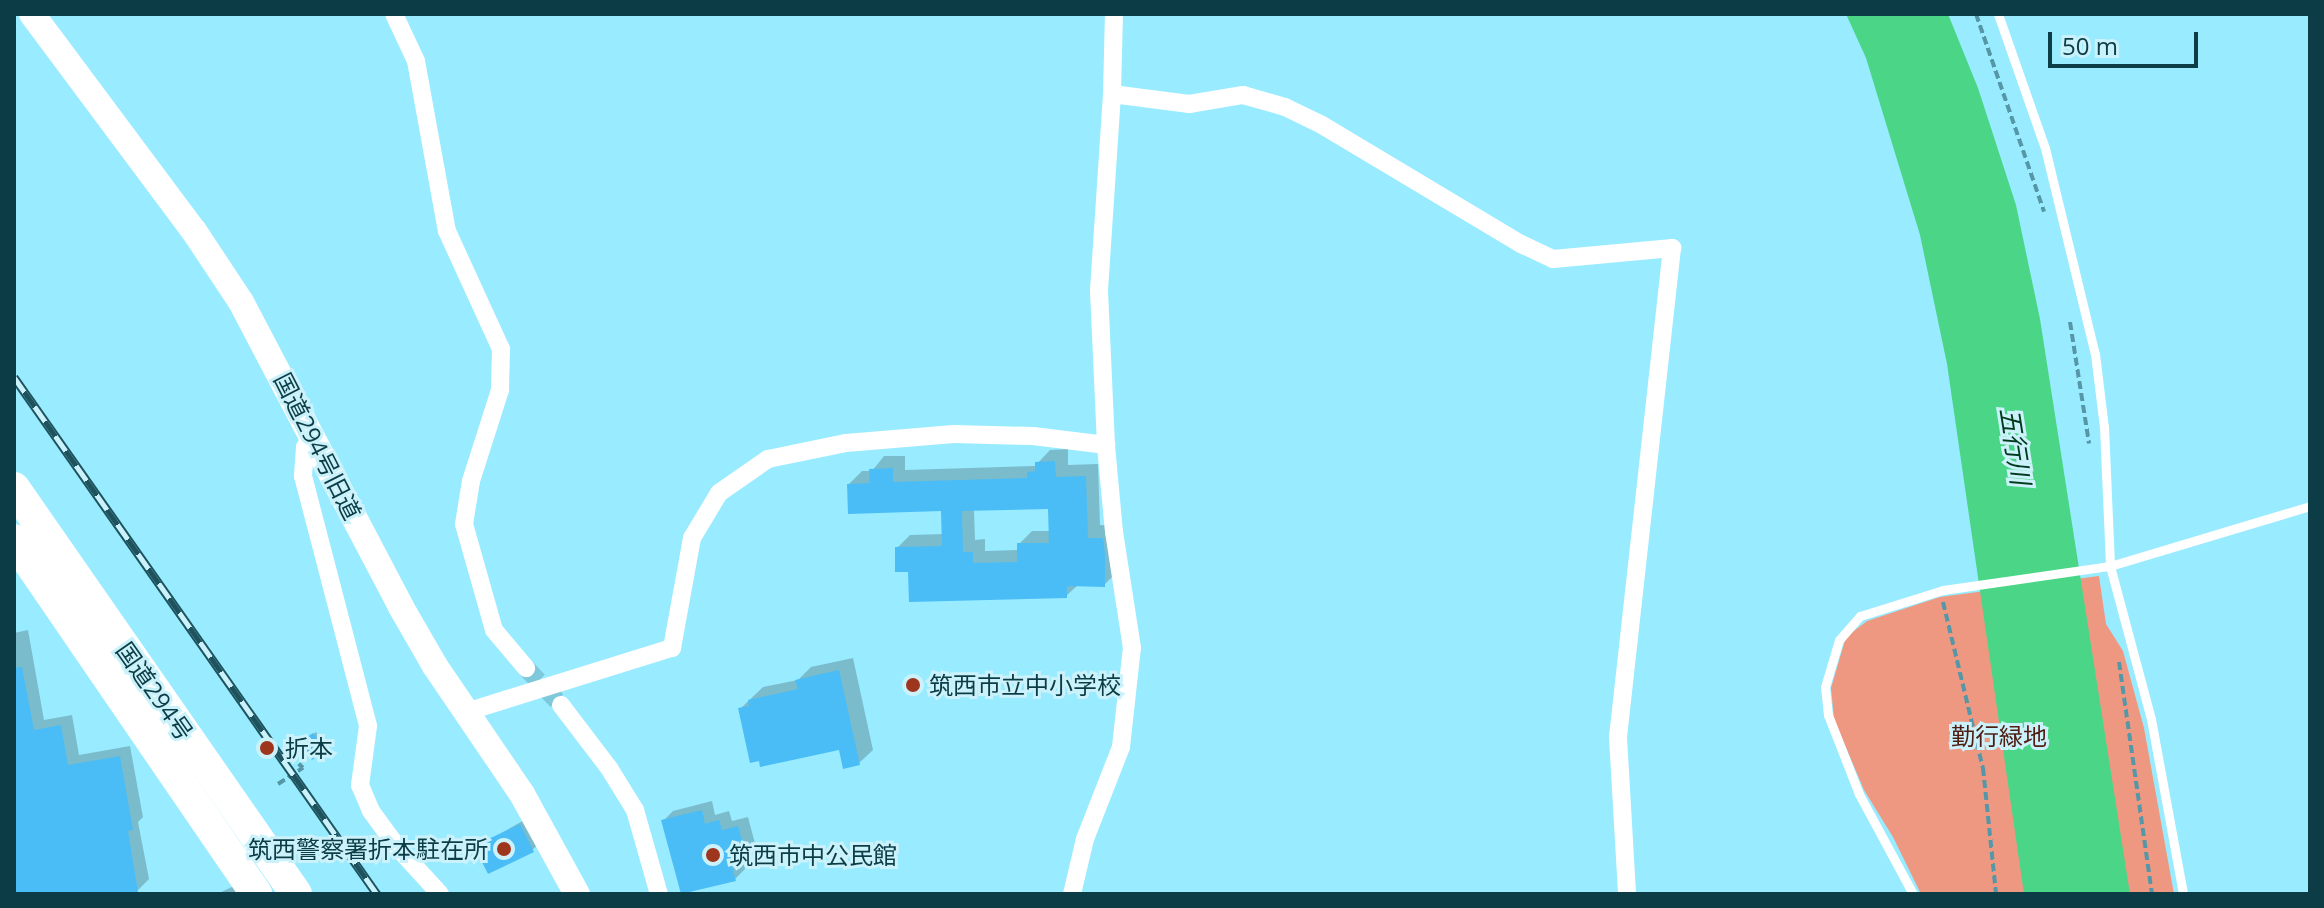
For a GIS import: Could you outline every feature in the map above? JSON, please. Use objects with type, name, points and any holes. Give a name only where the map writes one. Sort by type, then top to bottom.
[{"type":"highway","name":"国道294号","points":[[14,488],[296,894]]},
{"type":"highway","name":"国道294号","points":[[14,540],[256,894]]},
{"type":"street","name":"国道294号旧道","points":[[32,14],[194,231],[248,314],[401,607],[466,712],[522,794],[577,894]]},
{"type":"street","points":[[394,14],[416,61],[447,231],[501,349],[500,390],[471,481],[464,524],[494,630],[526,668]]},
{"type":"street","points":[[1072,894],[1085,839],[1121,747],[1132,648],[1114,532],[1106,445],[1099,290],[1114,14]]},
{"type":"street","points":[[1112,94],[1189,104],[1243,95],[1285,107],[1322,125],[1521,244],[1553,259],[1672,248],[1618,737],[1627,894]]},
{"type":"street","points":[[466,712],[672,648],[692,538],[719,493],[768,459],[846,443],[954,434],[1033,436],[1106,445]]},
{"type":"street","points":[[312,436],[305,447],[303,476],[368,726],[360,785],[371,811],[398,848],[440,894]]},
{"type":"street","points":[[561,705],[609,768],[635,810],[659,894]]},
{"type":"lane","points":[[1998,14],[2045,148],[2095,354],[2104,427],[2105,567],[2151,719],[2183,894]]},
{"type":"lane","points":[[1913,894],[1839,749],[1828,715],[1825,687],[1839,640],[1860,616],[1945,590],[2105,567],[2310,506]]},
{"type":"path","points":[[1976,14],[2044,214]]},
{"type":"path","points":[[2070,320],[2090,456]]},
{"type":"path","points":[[1945,590],[1983,768],[1996,894]]},
{"type":"path","points":[[2117,648],[2152,894]]},
{"type":"path","points":[[278,784],[303,768],[299,764]]},
{"type":"green space","name":"勤行緑地","points":[[2099,576],[2106,624],[2123,651],[2144,728],[2174,894],[1921,894],[1893,837],[1864,790],[1834,719],[1831,688],[1846,637],[1867,621],[1940,597]]},
{"type":"water","name":"五行川","points":[[1846,14],[1948,14],[1978,88],[2016,205],[2040,319],[2130,894],[2024,894],[1947,364],[1920,235],[1866,58]]},
{"type":"building","points":[[1055,461],[1056,477],[1086,476],[1088,538],[1103,538],[1105,587],[1067,586],[1067,598],[909,602],[908,572],[895,572],[895,547],[942,546],[941,511],[848,514],[847,484],[870,483],[869,469],[893,468],[893,482],[1027,478],[1027,472],[1035,471],[1035,462]],"holes":[[[1048,509],[1049,543],[1017,543],[1017,562],[973,563],[973,552],[963,552],[962,511]]]},
{"type":"building","points":[[22,667],[34,730],[61,725],[68,765],[120,756],[133,830],[128,831],[138,892],[14,894],[14,668]]},
{"type":"building","points":[[839,670],[860,765],[843,769],[839,750],[760,767],[759,761],[750,763],[738,708],[749,706],[748,700],[798,689],[795,680]]},
{"type":"building","points":[[313,733],[325,751],[312,760],[300,742]]},
{"type":"building","name":"筑西市中公民館","points":[[702,810],[705,824],[719,820],[722,830],[738,826],[748,863],[732,867],[736,881],[681,894],[661,820]]},
{"type":"building","name":"筑西警察署折本駐在所","points":[[520,824],[534,852],[488,874],[474,846]]},
{"type":"tunnel","points":[[526,668],[561,705]]},
{"type":"railway","points":[[14,377],[377,894]]},
{"type":"place","name":"筑西市立中小学校","points":[[913,685]]},
{"type":"place","name":"折本","points":[[267,748]]},
{"type":"place","name":"筑西警察署折本駐在所","points":[[504,849]]},
{"type":"place","name":"筑西市中公民館","points":[[713,855]]}]
